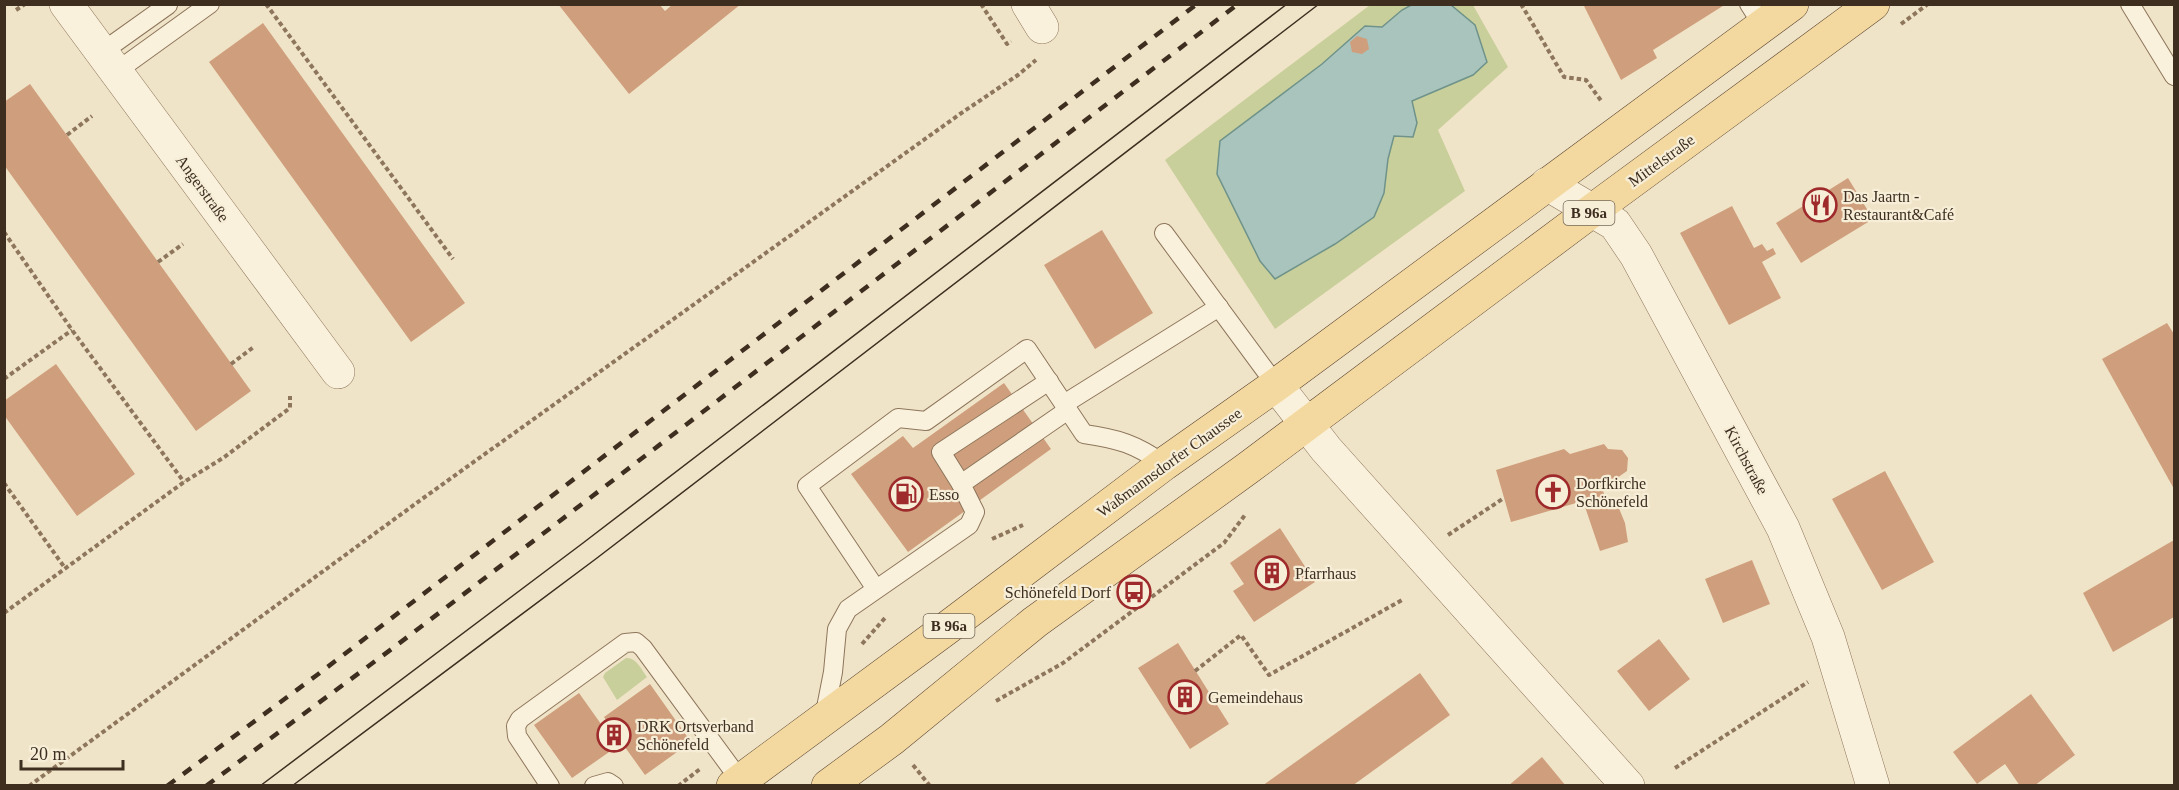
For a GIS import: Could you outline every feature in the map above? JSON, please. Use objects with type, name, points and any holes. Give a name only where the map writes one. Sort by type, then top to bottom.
[{"type":"main road","name":"B 96a","points":[[1756,15],[1792,4]]},
{"type":"main road","name":"Mittelstraße","points":[[1305,424],[1873,4]]},
{"type":"main road","name":"Waßmannsdorfer Chaussee","points":[[736,783],[1164,464],[1276,385],[1606,141],[1756,15]]},
{"type":"main road","name":"B 96a","points":[[828,786],[892,739],[1035,622],[1305,424]]},
{"type":"street","name":"Angerstraße","points":[[66,4],[338,372]]},
{"type":"street","name":"Kirchstraße","points":[[1547,184],[1615,224],[1630,244],[1783,528],[1828,637],[1873,786]]},
{"type":"street","points":[[1276,385],[1305,424],[1628,786]]},
{"type":"lane","points":[[109,62],[210,4]]},
{"type":"lane","points":[[2130,4],[2175,76]]},
{"type":"lane","points":[[109,62],[168,5]]},
{"type":"lane","points":[[1164,232],[1276,385]]},
{"type":"lane","points":[[961,484],[1066,407],[1219,308]]},
{"type":"lane","points":[[876,590],[807,486],[898,417],[926,421],[1027,350],[1084,434],[1111,438],[1141,448],[1164,464]]},
{"type":"lane","points":[[824,718],[833,672],[837,629],[848,609],[969,525],[975,512],[941,452],[1049,381]]},
{"type":"lane","points":[[550,786],[517,736],[516,726],[520,719],[626,643],[636,642],[643,648],[721,754],[736,783]]},
{"type":"lane","points":[[594,786],[608,782],[614,786]]},
{"type":"path","points":[[16,10],[25,4]]},
{"type":"path","points":[[266,4],[453,259]]},
{"type":"path","points":[[1521,4],[1564,77],[1586,80],[1605,108]]},
{"type":"path","points":[[29,786],[422,499],[960,114],[1018,75],[1053,45],[1035,16]]},
{"type":"path","points":[[66,135],[92,116]]},
{"type":"path","points":[[4,231],[72,330],[184,482]]},
{"type":"path","points":[[158,262],[183,244]]},
{"type":"path","points":[[4,378],[72,330]]},
{"type":"path","points":[[231,364],[255,346]]},
{"type":"path","points":[[4,613],[290,408],[290,396]]},
{"type":"path","points":[[4,483],[66,568]]},
{"type":"path","points":[[1423,558],[1442,539],[1504,498]]},
{"type":"path","points":[[991,540],[1029,521]]},
{"type":"path","points":[[1196,670],[1241,635],[1269,675],[1402,600]]},
{"type":"path","points":[[833,672],[886,617]]},
{"type":"path","points":[[1675,768],[1810,681]]},
{"type":"path","points":[[678,786],[721,754]]},
{"type":"green space","points":[[1370,5],[1473,5],[1508,67],[1438,130],[1465,191],[1275,329],[1165,160]]},
{"type":"green space","points":[[626,658],[636,662],[647,677],[617,700],[603,677],[605,673]]},
{"type":"water","points":[[1413,4],[1451,5],[1475,25],[1487,62],[1473,75],[1412,101],[1417,123],[1413,137],[1394,136],[1388,159],[1384,193],[1374,217],[1335,244],[1275,279],[1260,261],[1217,174],[1220,141],[1322,64],[1365,26],[1382,27]]},
{"type":"building","points":[[558,4],[659,4],[665,11],[673,4],[741,4],[629,94]]},
{"type":"building","points":[[1583,4],[1726,4],[1653,50],[1657,58],[1621,80]]},
{"type":"building","points":[[263,23],[465,303],[411,342],[209,62]]},
{"type":"building","points":[[1357,36],[1367,39],[1369,49],[1362,54],[1352,52],[1350,42]]},
{"type":"building","points":[[30,84],[251,391],[196,431],[4,165],[4,102]]},
{"type":"building","points":[[1848,178],[1873,219],[1801,263],[1776,223]]},
{"type":"building","points":[[1732,206],[1754,248],[1762,244],[1767,251],[1773,248],[1776,254],[1762,262],[1781,298],[1729,325],[1680,233]]},
{"type":"building","points":[[1102,230],[1153,313],[1095,349],[1044,265]]},
{"type":"building","points":[[2167,323],[2174,334],[2174,489],[2102,359]]},
{"type":"building","points":[[56,364],[135,474],[77,516],[4,415],[4,401]]},
{"type":"building","points":[[1004,383],[1051,449],[908,552],[851,474],[903,436],[913,448]]},
{"type":"building","name":"Dorfkirche Schönefeld","points":[[1604,444],[1608,449],[1622,450],[1628,458],[1627,471],[1617,478],[1619,483],[1602,487],[1607,504],[1616,501],[1625,523],[1628,542],[1600,551],[1583,501],[1511,522],[1496,470],[1564,449],[1570,454]]},
{"type":"building","points":[[1885,471],[1934,562],[1882,590],[1832,499]]},
{"type":"building","name":"Pfarrhaus","points":[[1280,528],[1315,582],[1254,622],[1233,591],[1244,584],[1230,563]]},
{"type":"building","points":[[2174,540],[2174,617],[2113,652],[2083,593]]},
{"type":"building","points":[[1752,560],[1770,604],[1723,623],[1705,579]]},
{"type":"building","points":[[1659,639],[1690,679],[1649,711],[1617,671]]},
{"type":"building","name":"Gemeindehaus","points":[[1178,643],[1229,724],[1190,749],[1138,668]]},
{"type":"building","points":[[1420,673],[1450,715],[1352,786],[1262,786]]},
{"type":"building","name":"DRK Ortsverband Schönefeld","points":[[650,684],[691,742],[645,775],[622,743],[572,778],[534,725],[579,693],[601,724],[606,720],[604,717]]},
{"type":"building","points":[[2031,694],[2075,755],[2034,786],[2020,786],[2005,764],[1977,784],[1953,752]]},
{"type":"building","points":[[1542,757],[1566,786],[1508,786]]},
{"type":"tram line","points":[[260,786],[583,543],[1287,4]]},
{"type":"tram line","points":[[292,786],[597,558],[1319,4]]},
{"type":"railway","points":[[167,786],[317,675],[1197,4]]},
{"type":"railway","points":[[206,786],[393,648],[1238,4]]},
{"type":"place","name":"Das Jaartn - Restaurant&Café","points":[[1820,205]]},
{"type":"place","name":"Dorfkirche Schönefeld","points":[[1553,492]]},
{"type":"place","name":"Esso","points":[[906,494]]},
{"type":"place","name":"Pfarrhaus","points":[[1272,573]]},
{"type":"place","name":"Schönefeld Dorf","points":[[1134,592]]},
{"type":"place","name":"Gemeindehaus","points":[[1185,697]]},
{"type":"place","name":"DRK Ortsverband Schönefeld","points":[[614,735]]}]
